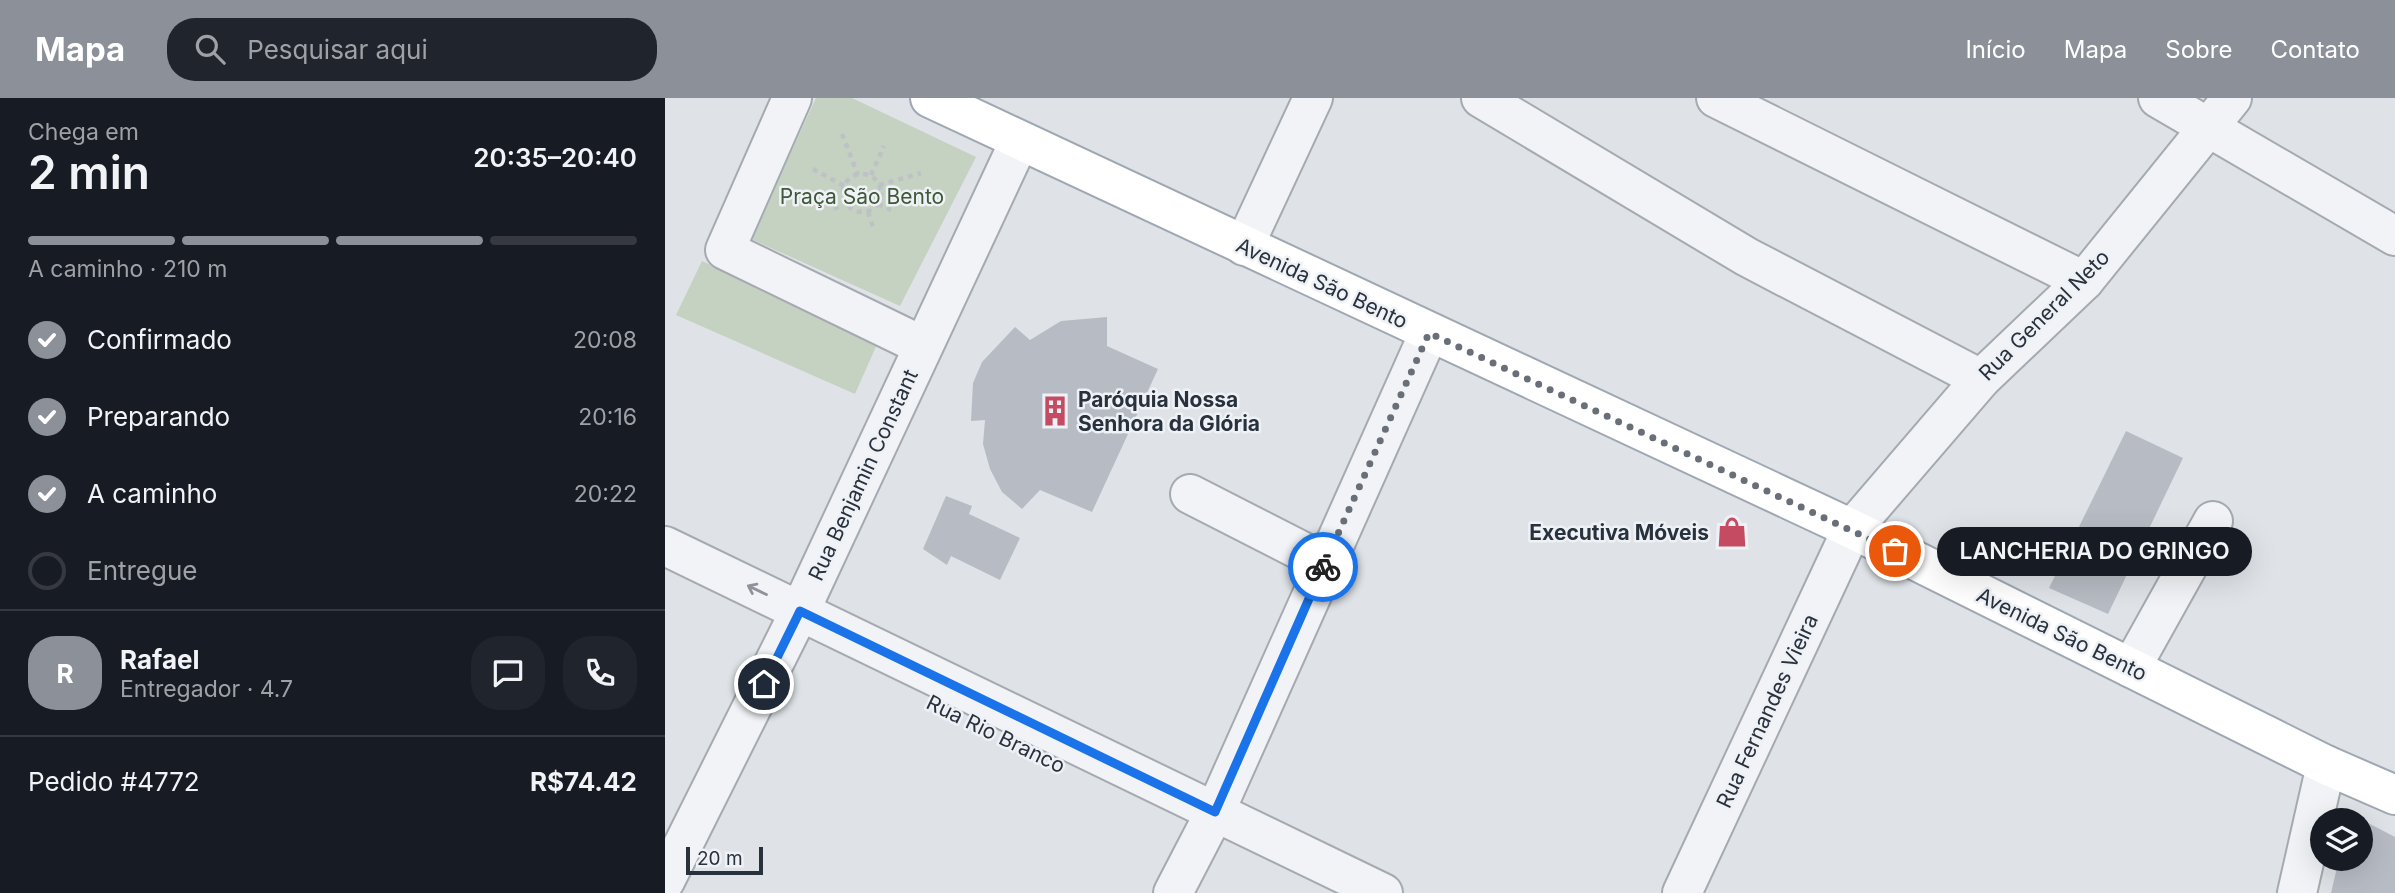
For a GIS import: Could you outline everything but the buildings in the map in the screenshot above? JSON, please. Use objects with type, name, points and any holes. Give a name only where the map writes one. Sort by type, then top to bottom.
[{"type":"main road","name":"Avenida São Bento","points":[[930,98],[1019,142],[1852,529],[2326,765],[2395,795]]},
{"type":"street","points":[[792,98],[725,250],[923,346]]},
{"type":"street","points":[[1244,246],[1313,98]]},
{"type":"street","points":[[1481,98],[1747,257],[1981,379]]},
{"type":"street","points":[[1716,98],[2084,281]]},
{"type":"street","points":[[2158,98],[2395,236]]},
{"type":"street","name":"Rua General Neto","points":[[1852,529],[1981,379],[2084,281],[2209,130],[2232,98]]},
{"type":"street","name":"Rua Benjamin Constant","points":[[665,881],[795,623],[1019,142]]},
{"type":"street","points":[[1174,893],[1209,823],[1429,333]]},
{"type":"street","points":[[1190,494],[1325,563]]},
{"type":"street","points":[[2131,668],[2213,521]]},
{"type":"street","name":"Rua Fernandes Vieira","points":[[1682,893],[1852,529]]},
{"type":"street","name":"Rua Rio Branco","points":[[665,546],[795,623],[1209,823],[1335,887],[1383,893]]},
{"type":"street","name":"Rua Rio Branco","points":[[665,575],[795,623]]},
{"type":"street","points":[[2297,893],[2326,765]]},
{"type":"path","points":[[842,134],[858,175]]},
{"type":"path","points":[[871,175],[884,146]]},
{"type":"path","points":[[813,169],[844,186]]},
{"type":"path","points":[[879,185],[921,173]]},
{"type":"path","points":[[844,186],[858,175],[871,175]]},
{"type":"path","points":[[871,175],[879,185],[878,204]]},
{"type":"path","points":[[844,186],[845,203],[855,211],[867,212],[878,204]]},
{"type":"path","points":[[834,209],[845,203]]},
{"type":"path","points":[[878,204],[891,210]]},
{"type":"path","points":[[867,212],[873,228]]},
{"type":"green space","name":"Praça São Bento","points":[[816,98],[852,98],[976,157],[900,306],[751,239]]},
{"type":"green space","points":[[702,261],[878,342],[855,394],[676,315]]},
{"type":"way so far","points":[[1323,567],[1429,333],[1895,551]]},
{"type":"place","name":"Paróquia Nossa Senhora da Glória","points":[[1055,411]]},
{"type":"place","name":"Executiva Móveis","points":[[1732,532]]},
{"type":"place","name":"LANCHERIA DO GRINGO","points":[[1895,551]]},
{"type":"route","points":[[764,684],[800,611],[1215,812],[1323,567]]}]
